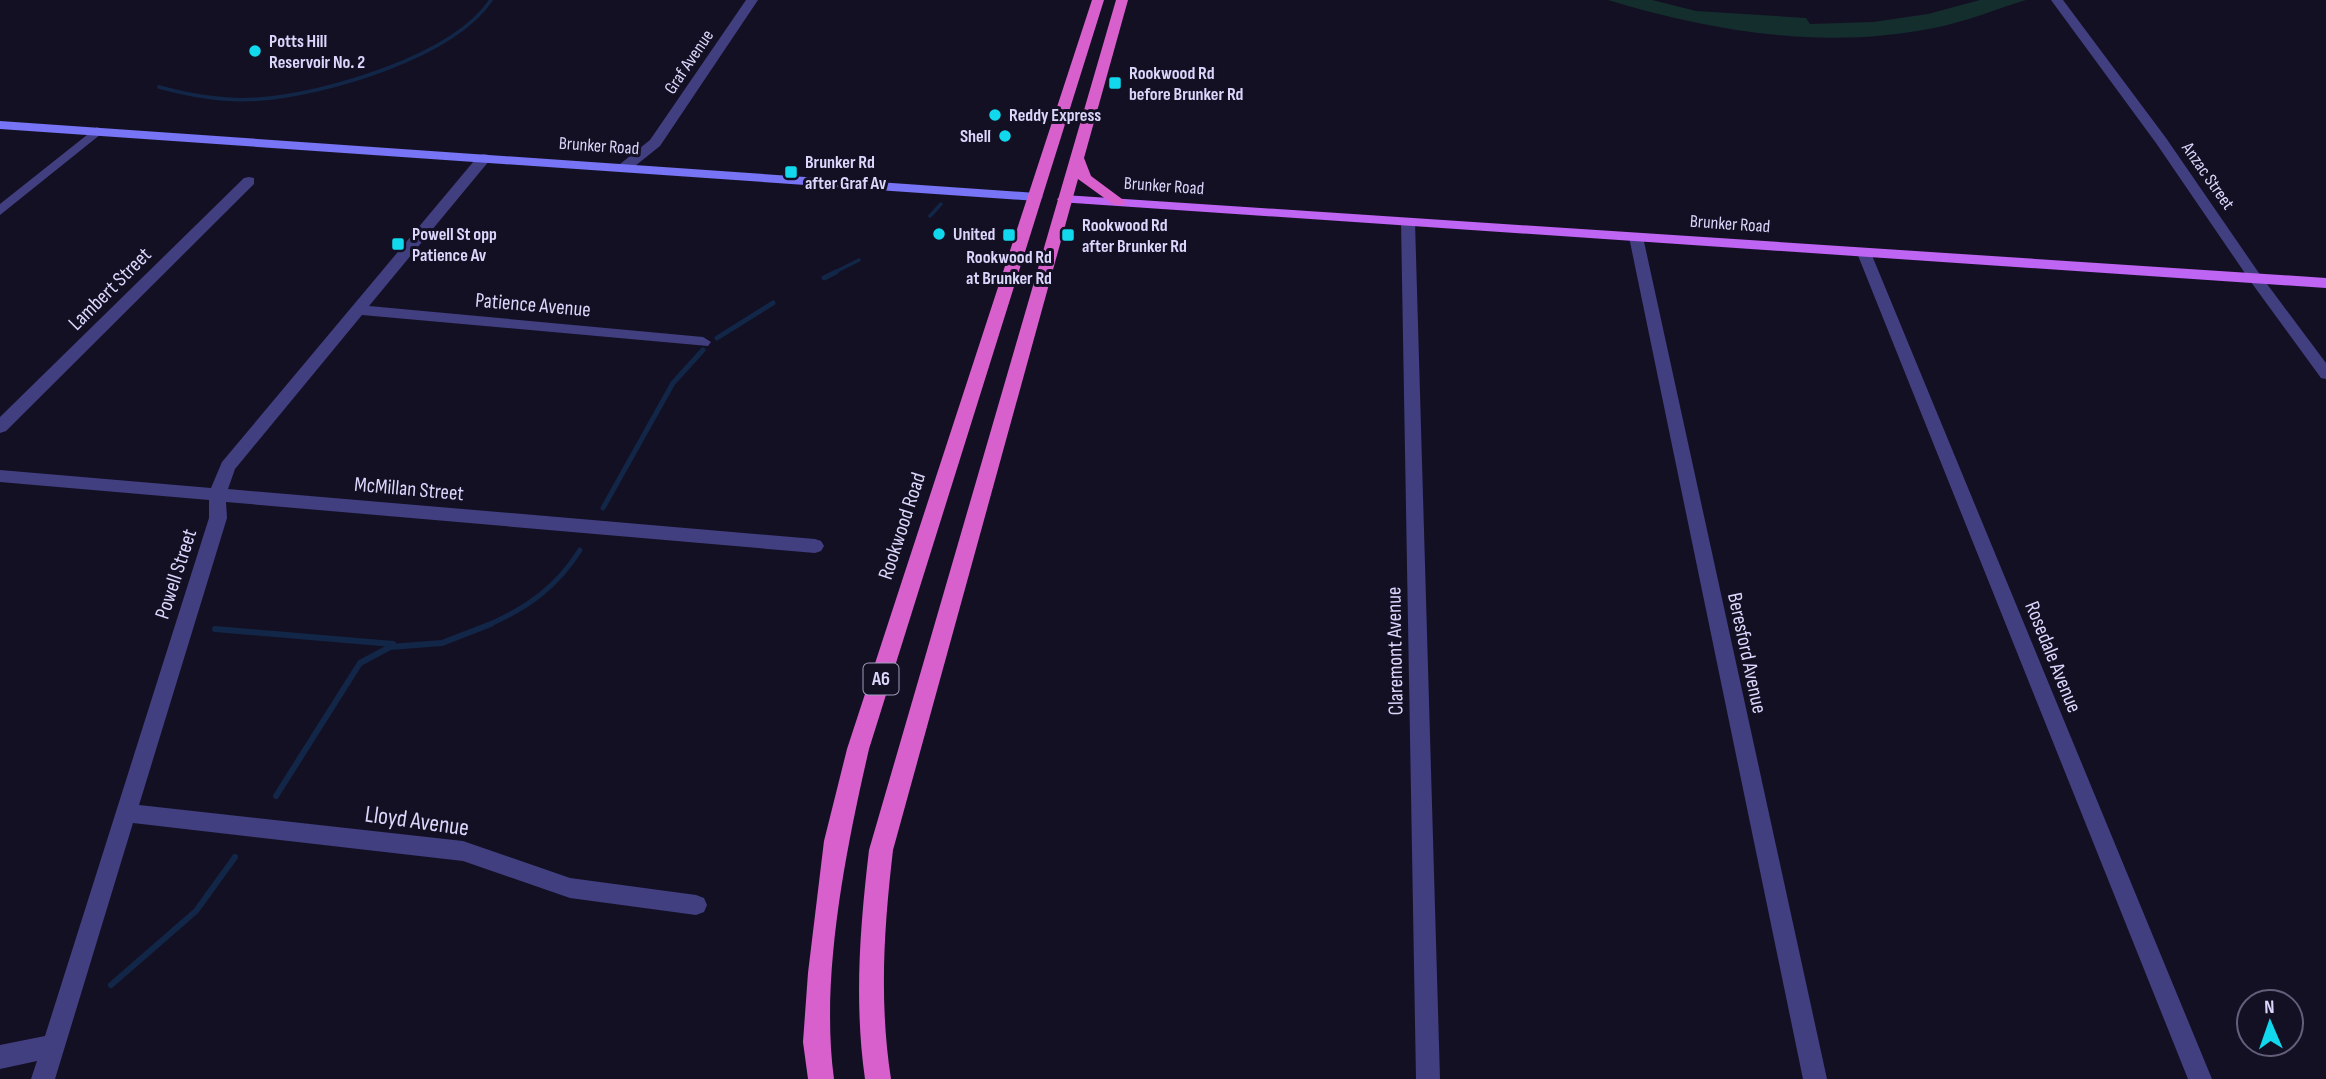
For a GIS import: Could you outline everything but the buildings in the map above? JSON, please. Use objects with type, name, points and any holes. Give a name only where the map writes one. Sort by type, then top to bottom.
[{"type":"highway","name":"Rookwood Road","points":[[821,1079],[816,1042],[820,973],[836,841],[858,748],[1098,0]]},
{"type":"highway","name":"A6","points":[[877,1079],[870,1038],[869,1000],[873,920],[881,850],[1122,0]]},
{"type":"highway","points":[[1076,158],[1085,178],[1119,202]]},
{"type":"highway","name":"Brunker Road","points":[[1036,197],[1065,199]]},
{"type":"main road","name":"Brunker Road","points":[[0,125],[1036,197]]},
{"type":"main road","name":"Brunker Road","points":[[1065,199],[2326,284]]},
{"type":"street","name":"Graf Avenue","points":[[625,167],[655,143],[752,0]]},
{"type":"street","name":"Anzac Street","points":[[2057,0],[2326,374]]},
{"type":"street","points":[[0,211],[97,131]]},
{"type":"street","name":"Graf Avenue","points":[[653,169],[655,143]]},
{"type":"street","name":"Powell Street","points":[[43,1079],[218,518],[217,495],[220,479],[484,158]]},
{"type":"street","name":"Lambert Street","points":[[0,427],[249,181]]},
{"type":"street","name":"Claremont Avenue","points":[[1408,222],[1428,1079]]},
{"type":"street","name":"Beresford Avenue","points":[[1636,237],[1815,1079]]},
{"type":"street","name":"Rosedale Avenue","points":[[1864,253],[2200,1079]]},
{"type":"street","name":"Patience Avenue","points":[[359,310],[703,342]]},
{"type":"street","name":"McMillan Street","points":[[0,476],[815,546]]},
{"type":"street","name":"Lloyd Avenue","points":[[125,813],[463,851],[570,888],[696,905]]},
{"type":"street","points":[[0,1057],[53,1046]]},
{"type":"green space","points":[[1608,0],[1652,0],[1696,11],[1806,18],[1810,24],[1873,22],[1928,14],[1980,0],[2026,0],[1934,28],[1852,37],[1811,37],[1729,29]]},
{"type":"waterway","points":[[159,87],[196,96],[234,100],[287,96],[352,81],[386,69],[448,39],[473,20],[491,0]]},
{"type":"waterway","points":[[930,216],[941,204]]},
{"type":"waterway","points":[[833,273],[859,260]]},
{"type":"waterway","points":[[824,278],[836,272]]},
{"type":"waterway","points":[[717,338],[773,303]]},
{"type":"waterway","points":[[603,508],[673,383],[703,350]]},
{"type":"waterway","points":[[488,625],[540,595],[561,575],[580,550]]},
{"type":"waterway","points":[[276,796],[360,663],[390,647],[442,643],[491,624]]},
{"type":"waterway","points":[[215,629],[393,644]]},
{"type":"waterway","points":[[111,985],[196,911],[235,857]]},
{"type":"place","name":"Potts Hill Reservoir No. 2","points":[[255,51]]},
{"type":"place","name":"Rookwood Rd before Brunker Rd","points":[[1115,83]]},
{"type":"place","name":"Reddy Express","points":[[995,115]]},
{"type":"place","name":"Shell","points":[[1005,136]]},
{"type":"place","name":"Brunker Rd after Graf Av","points":[[791,172]]},
{"type":"place","name":"United","points":[[939,234]]},
{"type":"place","name":"Rookwood Rd at Brunker Rd","points":[[1009,235]]},
{"type":"place","name":"Rookwood Rd after Brunker Rd","points":[[1068,235]]},
{"type":"place","name":"Powell St opp Patience Av","points":[[398,244]]}]
